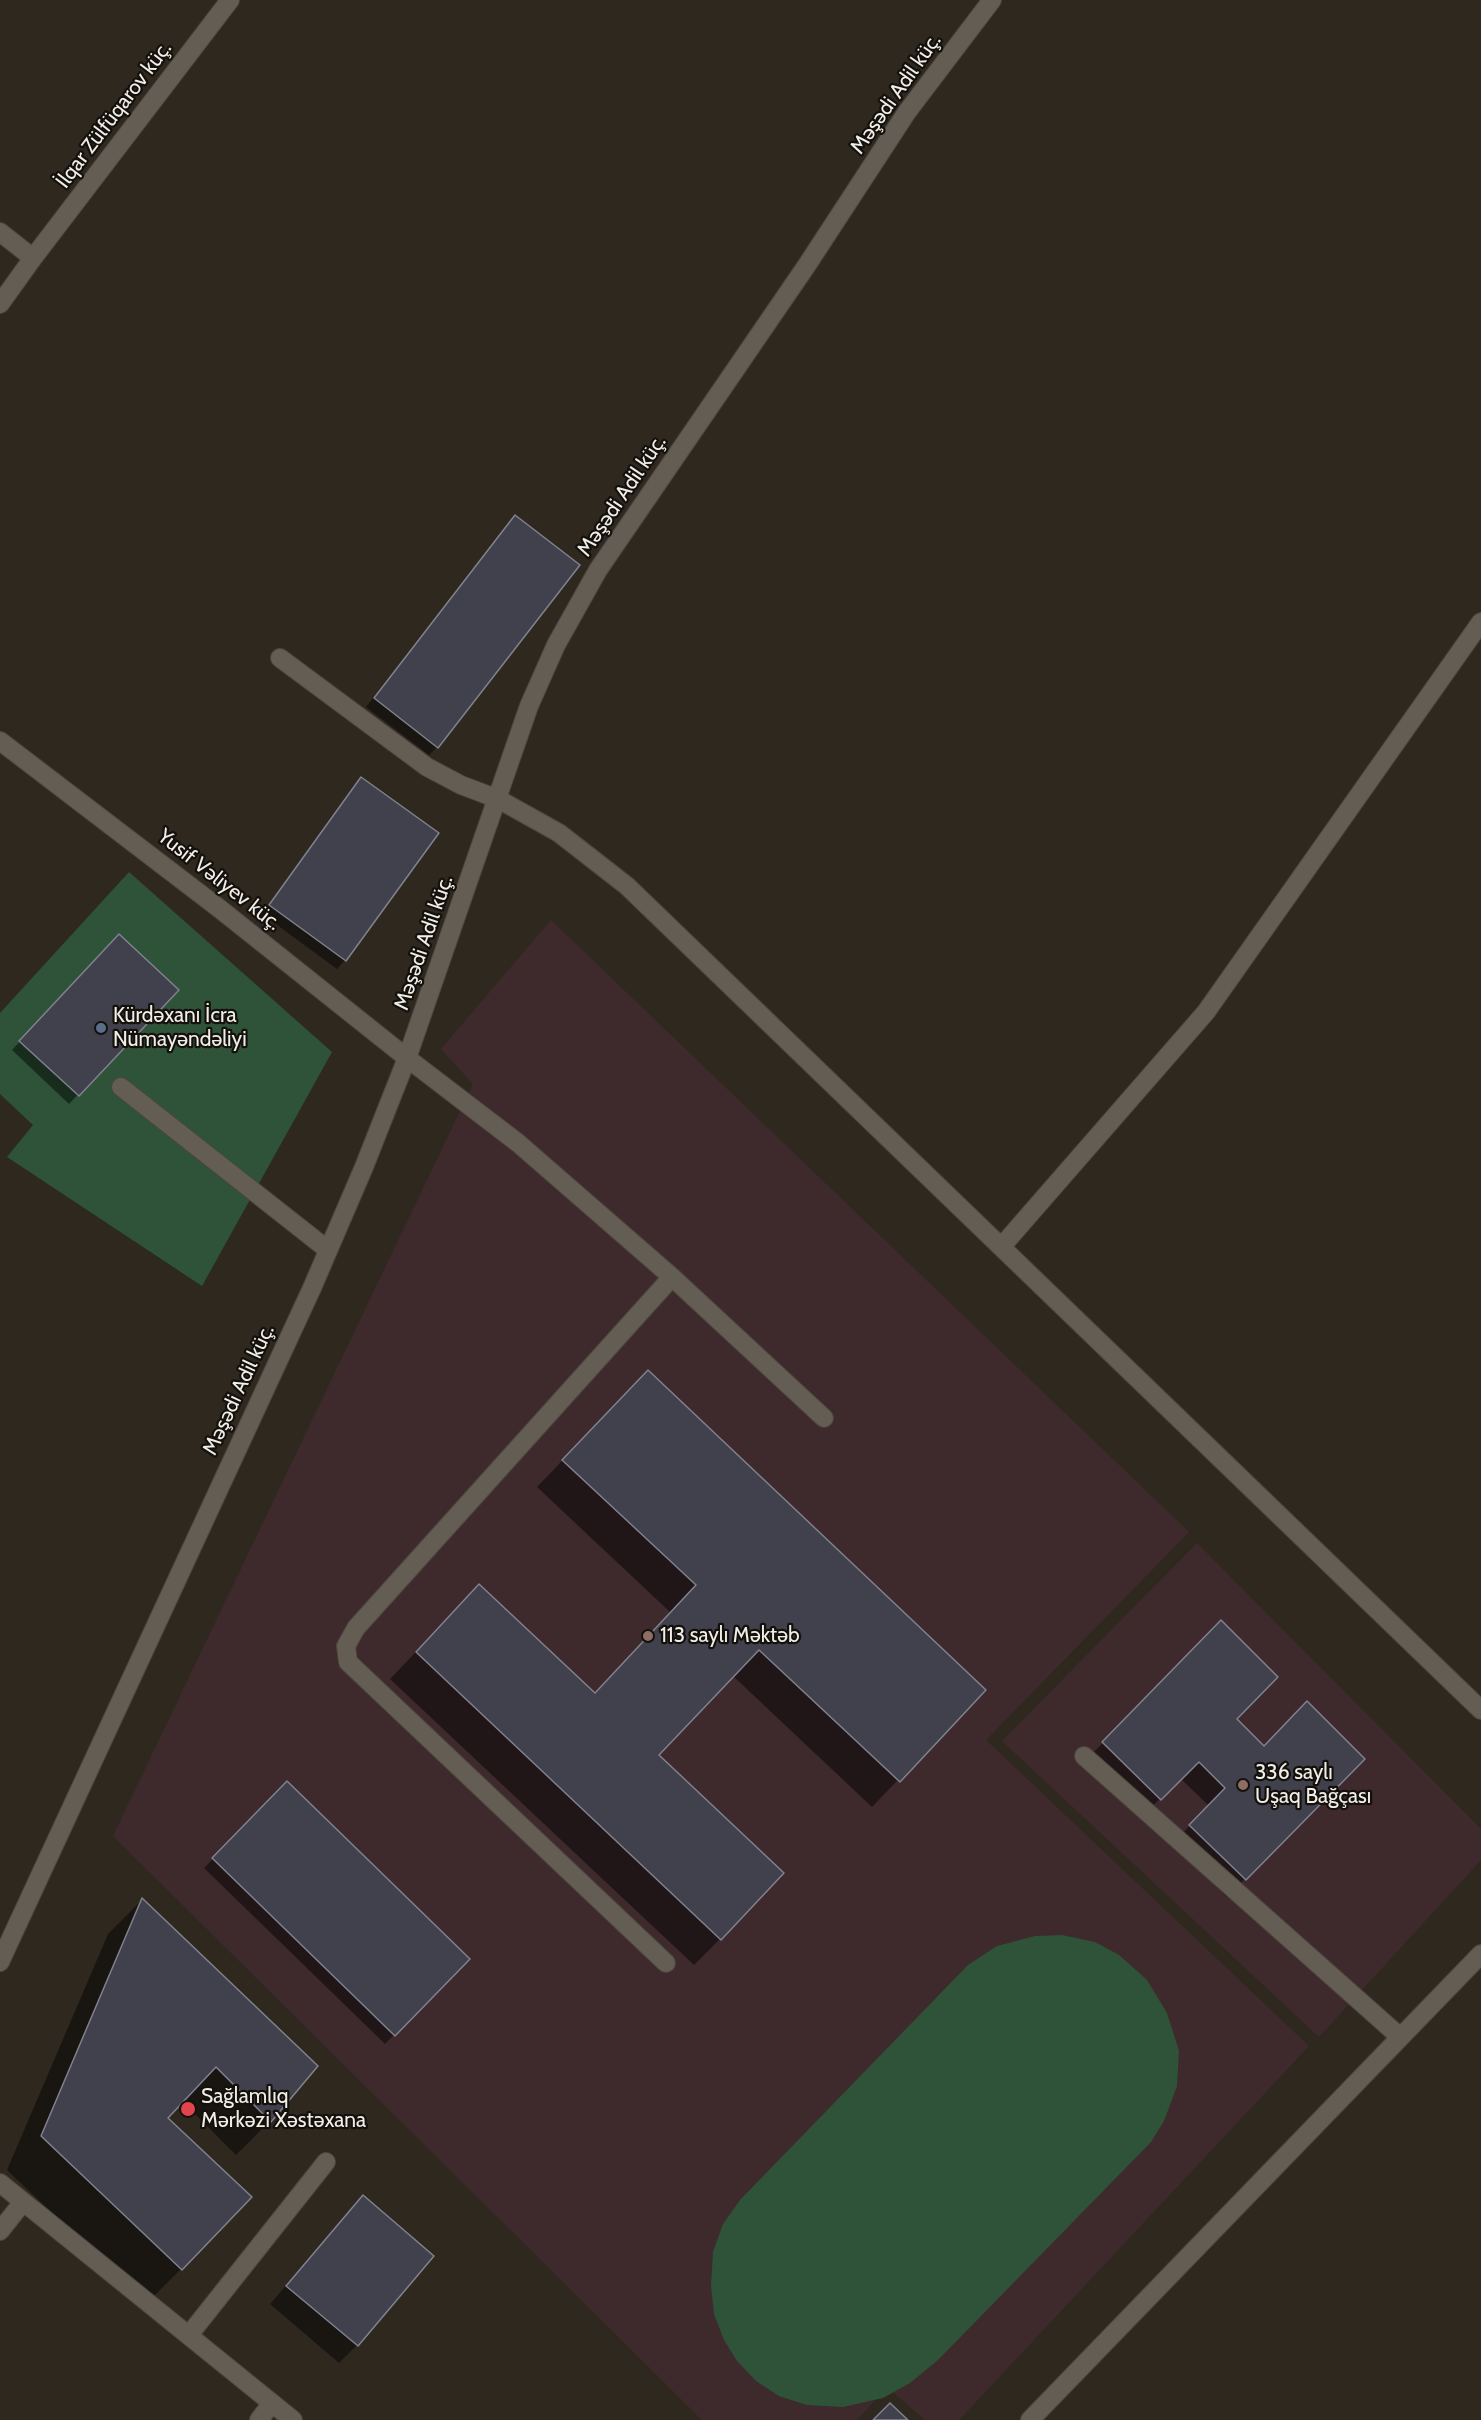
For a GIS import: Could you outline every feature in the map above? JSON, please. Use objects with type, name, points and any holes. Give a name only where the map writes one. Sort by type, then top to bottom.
[{"type":"street","name":"İlqar Zülfüqarov küç.","points":[[0,304],[230,0]]},
{"type":"street","name":"Məşədi Adil küç.","points":[[0,1962],[328,1250],[407,1059],[529,706],[556,645],[598,570],[807,265],[907,112],[992,0]]},
{"type":"street","points":[[0,232],[33,258]]},
{"type":"street","points":[[1002,1246],[1206,1012],[1481,621]]},
{"type":"street","points":[[280,658],[427,767],[460,785],[498,799],[559,832],[627,886],[1481,1710]]},
{"type":"street","name":"Yusif Vəliyev küç.","points":[[0,741],[220,909],[407,1059],[518,1143],[672,1277],[824,1418]]},
{"type":"street","points":[[121,1087],[328,1250]]},
{"type":"street","points":[[666,1963],[348,1662],[346,1646],[356,1628],[672,1277]]},
{"type":"street","points":[[1084,1756],[1399,2036]]},
{"type":"street","points":[[1030,2420],[1399,2036],[1481,1954]]},
{"type":"street","points":[[189,2335],[326,2162]]},
{"type":"street","points":[[0,2184],[293,2420]]},
{"type":"street","points":[[0,2231],[23,2202]]},
{"type":"street","points":[[259,2420],[272,2403]]},
{"type":"shaded area","name":"113 saylı Məktəb","points":[[551,920],[1189,1532],[986,1740],[1309,2046],[959,2420],[925,2420],[887,2387],[857,2420],[702,2420],[113,1836],[473,1084],[441,1049]]},
{"type":"shaded area","name":"336 saylı Uşaq Bağçası","points":[[1197,1543],[1481,1829],[1481,1860],[1319,2037],[1002,1741]]},
{"type":"green space","points":[[129,872],[332,1052],[202,1286],[7,1157],[33,1125],[0,1094],[0,1013]]},
{"type":"green space","points":[[1062,1935],[1095,1942],[1119,1955],[1147,1980],[1167,2013],[1179,2051],[1177,2086],[1164,2121],[1151,2142],[938,2360],[910,2383],[883,2398],[843,2407],[807,2405],[779,2396],[756,2381],[737,2361],[724,2340],[714,2314],[711,2286],[713,2252],[723,2224],[740,2200],[968,1965],[997,1946],[1035,1936]]},
{"type":"building","points":[[515,515],[580,565],[438,748],[374,698]]},
{"type":"building","points":[[361,777],[439,833],[346,961],[269,905]]},
{"type":"building","points":[[119,934],[179,990],[79,1096],[19,1041]]},
{"type":"building","points":[[648,1370],[986,1690],[900,1782],[759,1650],[659,1755],[784,1873],[721,1940],[416,1652],[479,1584],[595,1693],[696,1585],[562,1460]]},
{"type":"building","points":[[1221,1620],[1278,1677],[1237,1719],[1264,1746],[1307,1701],[1365,1759],[1246,1880],[1189,1825],[1225,1788],[1199,1762],[1161,1800],[1102,1742]]},
{"type":"building","points":[[287,1781],[470,1959],[395,2036],[212,1858]]},
{"type":"building","points":[[142,1898],[318,2066],[271,2122],[216,2067],[168,2118],[252,2197],[182,2270],[41,2136]]},
{"type":"building","points":[[363,2195],[434,2256],[358,2346],[286,2286]]},
{"type":"building","points":[[890,2403],[908,2420],[873,2420]]},
{"type":"place","name":"Kürdəxanı İcra Nümayəndəliyi","points":[[101,1028]]},
{"type":"place","name":"113 saylı Məktəb","points":[[648,1636]]},
{"type":"place","name":"336 saylı Uşaq Bağçası","points":[[1243,1785]]},
{"type":"place","name":"Sağlamlıq Mərkəzi Xəstəxana","points":[[188,2109]]}]
